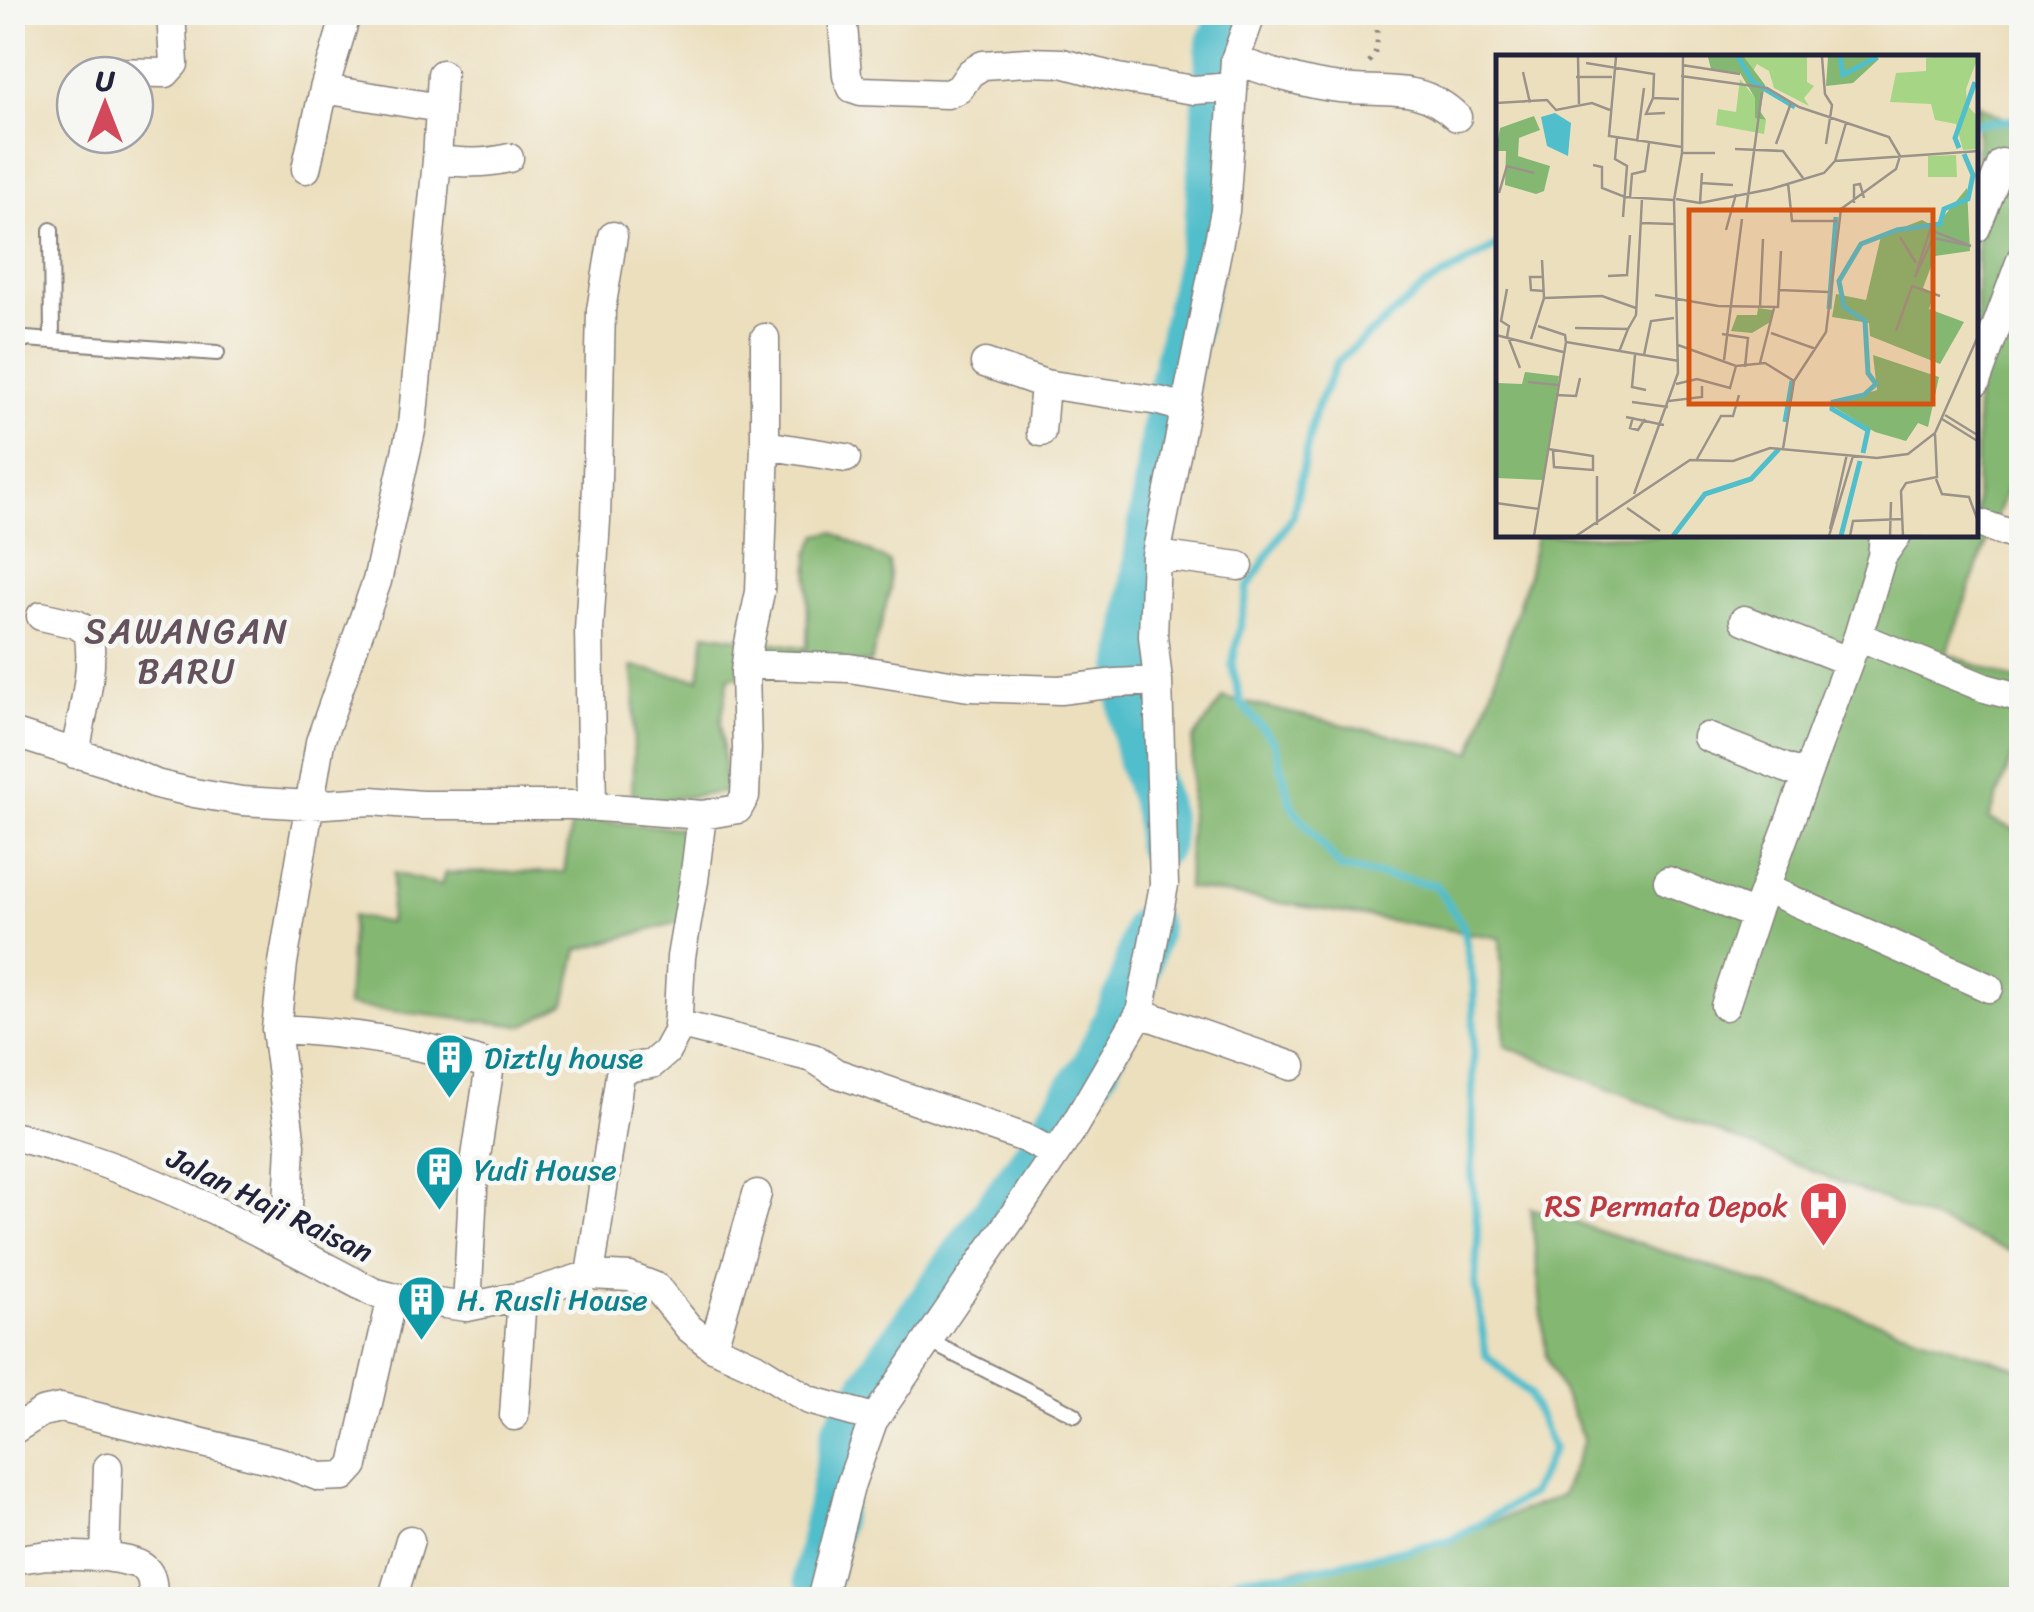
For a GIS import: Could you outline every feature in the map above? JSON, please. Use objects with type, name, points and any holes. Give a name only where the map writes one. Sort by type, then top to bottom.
[{"type":"street","points":[[155,73],[166,73],[174,64],[171,12]]},
{"type":"street","points":[[306,169],[347,12]]},
{"type":"street","points":[[842,12],[847,76],[852,88],[861,91],[946,94],[954,92],[970,73],[983,65],[1062,63],[1118,78],[1194,90],[1230,78],[1282,77],[1342,88],[1412,92],[1442,102],[1457,117]]},
{"type":"street","points":[[821,1600],[868,1418],[928,1340],[1045,1148],[1071,1132],[1140,1013],[1164,884],[1139,683],[1153,636],[1156,555],[1173,405],[1204,321],[1226,211],[1230,78],[1252,12]]},
{"type":"street","points":[[286,1246],[291,1145],[276,1029],[283,963],[320,742],[377,581],[412,426],[442,74]]},
{"type":"street","points":[[324,89],[440,108]]},
{"type":"street","points":[[437,160],[465,164],[509,158]]},
{"type":"street","points":[[1979,220],[2002,163],[2022,170]]},
{"type":"street","points":[[592,806],[589,630],[601,310],[613,236]]},
{"type":"street","points":[[1979,374],[2022,257]]},
{"type":"street","points":[[12,734],[108,763],[156,784],[242,801],[310,806],[371,802],[592,806],[702,815],[738,809],[746,796],[746,664],[760,592],[764,338]]},
{"type":"street","points":[[985,363],[1045,384],[1173,405]]},
{"type":"street","points":[[1041,432],[1045,384]]},
{"type":"street","points":[[765,445],[846,458]]},
{"type":"street","points":[[1979,523],[2022,538]]},
{"type":"street","points":[[1726,1006],[1888,542]]},
{"type":"street","points":[[1156,555],[1239,566]]},
{"type":"street","points":[[41,616],[76,624],[88,632],[90,664],[76,754]]},
{"type":"street","points":[[1744,620],[2022,698]]},
{"type":"street","points":[[746,664],[849,668],[969,687],[1060,690],[1139,683]]},
{"type":"street","points":[[1707,737],[1806,776]]},
{"type":"street","points":[[590,1275],[620,1074],[652,1064],[666,1052],[677,1032],[681,957],[702,815]]},
{"type":"street","points":[[1668,881],[1760,902],[1989,988]]},
{"type":"street","points":[[1140,1013],[1292,1066]]},
{"type":"street","points":[[677,1024],[813,1058],[836,1073],[1045,1148]]},
{"type":"street","points":[[276,1029],[378,1038],[490,1065],[474,1170],[467,1307]]},
{"type":"street","name":"Jalan Haji Raisan","points":[[12,1136],[100,1162],[161,1186],[256,1229],[373,1292],[392,1297],[467,1307],[522,1296],[590,1275],[630,1277],[656,1287],[689,1328],[712,1347],[755,1366],[809,1400],[868,1418]]},
{"type":"street","points":[[712,1347],[757,1194]]},
{"type":"street","points":[[514,1416],[522,1296]]},
{"type":"street","points":[[12,1431],[42,1412],[61,1408],[280,1462],[320,1477],[344,1476],[354,1465],[392,1297]]},
{"type":"street","points":[[105,1557],[108,1467]]},
{"type":"street","points":[[392,1600],[410,1540]]},
{"type":"street","points":[[12,1560],[46,1555],[105,1557],[137,1563],[146,1568],[154,1586],[152,1600]]},
{"type":"lane","points":[[51,230],[52,341]]},
{"type":"lane","points":[[12,338],[218,353]]},
{"type":"lane","points":[[928,1340],[1075,1415]]},
{"type":"path","points":[[1342,88],[1376,55],[1375,12]]},
{"type":"green space","points":[[1979,105],[2021,128],[2021,450],[1946,653],[2021,682],[2021,734],[1989,819],[2021,832],[2021,1256],[1505,1046],[1500,938],[1187,888],[1193,740],[1223,698],[1472,753],[1529,572],[1535,538],[1979,538]]},
{"type":"green space","points":[[833,532],[889,562],[890,589],[871,662],[770,668],[729,678],[721,721],[726,792],[632,804],[632,667],[699,679],[705,633],[807,648],[809,554],[818,535]]},
{"type":"green space","points":[[572,819],[692,829],[686,920],[578,950],[565,1004],[523,1026],[347,1006],[352,916],[389,923],[394,873],[441,885],[445,873],[564,872]]},
{"type":"green space","points":[[1531,1208],[2021,1369],[2021,1599],[1179,1599],[1180,1589],[1427,1547],[1561,1496],[1584,1440],[1546,1356]]},
{"type":"waterway","points":[[1159,843],[1157,810],[1136,736],[1132,670],[1168,406],[1208,224],[1220,43],[1238,12]]},
{"type":"waterway","points":[[1979,123],[2022,119]]},
{"type":"waterway","points":[[1195,1600],[1240,1577],[1298,1573],[1451,1540],[1531,1494],[1553,1449],[1529,1394],[1486,1355],[1475,1283],[1478,1235],[1472,1179],[1474,988],[1463,926],[1436,885],[1341,868],[1292,807],[1274,742],[1241,703],[1232,666],[1248,587],[1293,515],[1314,414],[1337,362],[1427,285],[1496,247]]},
{"type":"waterway","points":[[817,1576],[845,1432],[893,1356],[1032,1163],[1096,1065],[1131,990],[1147,929]]},
{"type":"place","name":"Diztly house","points":[[449,1100]]},
{"type":"place","name":"Yudi House","points":[[439,1212]]},
{"type":"place","name":"RS Permata Depok","points":[[1823,1248]]},
{"type":"place","name":"H. Rusli House","points":[[422,1342]]},
{"type":"district","name":"SAWANGAN BARU","points":[[187,651]]}]
